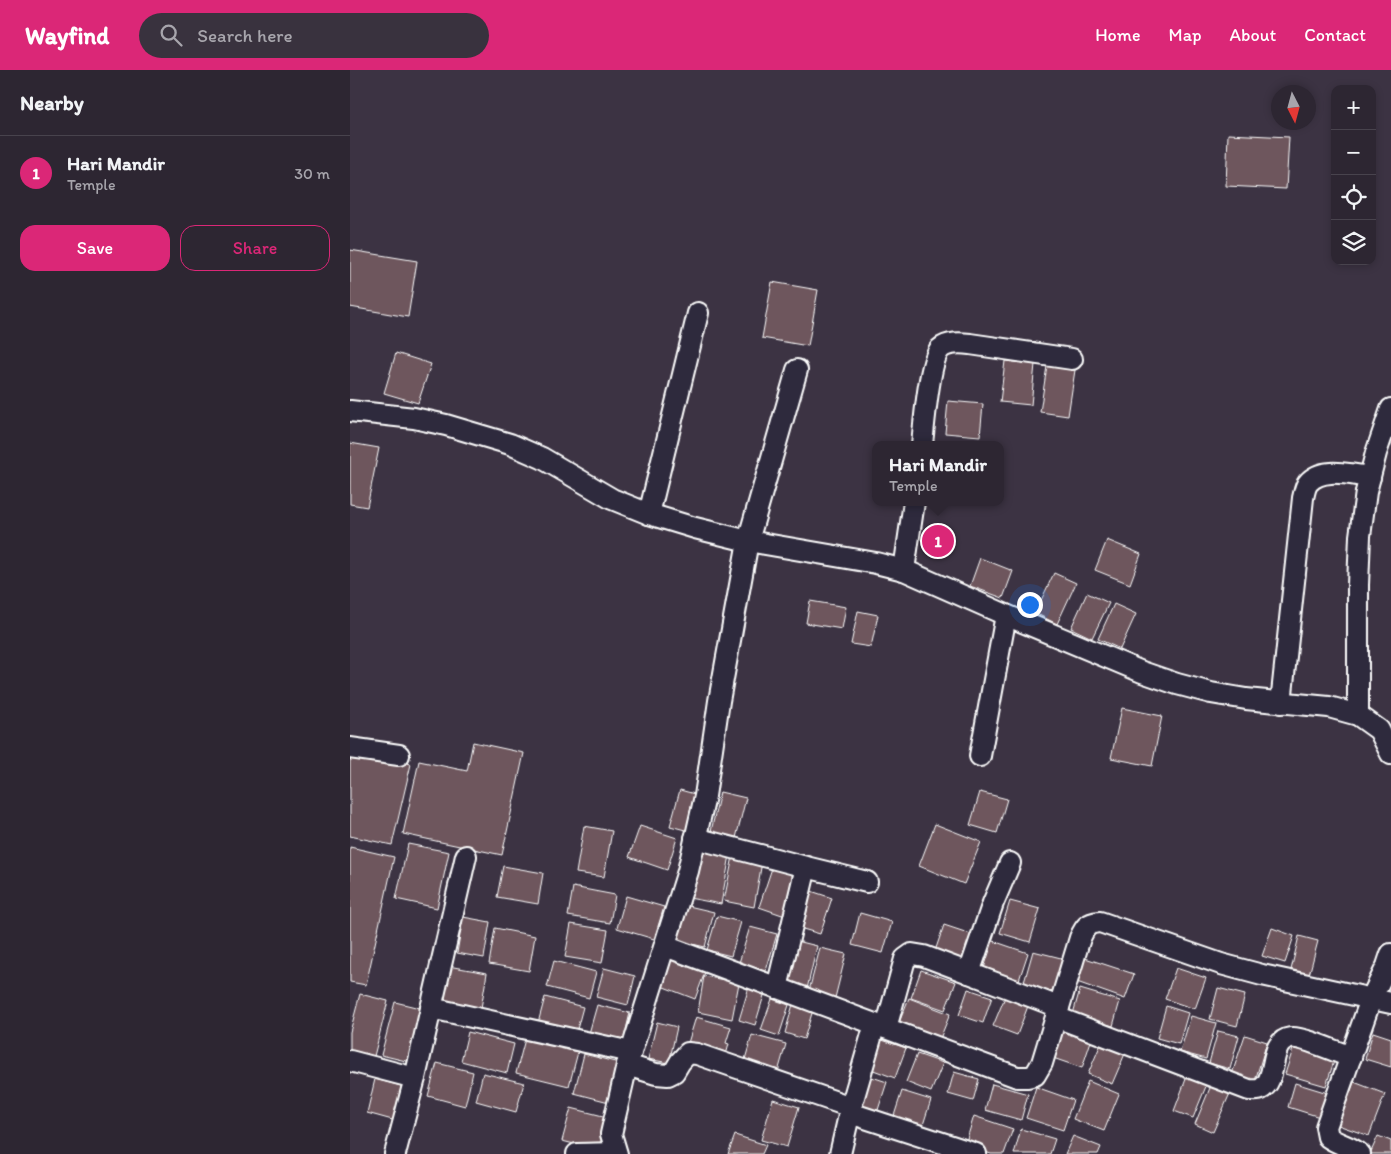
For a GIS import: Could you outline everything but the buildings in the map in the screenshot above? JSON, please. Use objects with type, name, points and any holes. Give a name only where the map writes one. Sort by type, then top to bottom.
[{"type":"street","points":[[649,514],[698,313]]},
{"type":"street","points":[[923,441],[932,368],[936,356],[942,348],[955,343],[970,344],[1072,359]]},
{"type":"street","points":[[577,1154],[616,1154],[611,1134],[629,1059],[688,871],[705,796],[719,701],[748,541],[797,370]]},
{"type":"street","points":[[1358,715],[1360,536],[1366,492],[1376,453],[1391,409]]},
{"type":"street","points":[[350,411],[422,420],[510,444],[542,458],[612,500],[695,528],[748,541],[876,563],[904,570],[1006,615],[1160,678],[1211,693],[1246,699],[1329,707],[1358,715],[1379,730],[1391,754]]},
{"type":"street","points":[[1281,703],[1306,484],[1316,476],[1328,473],[1370,477]]},
{"type":"street","points":[[904,570],[913,506]]},
{"type":"street","points":[[980,756],[1006,615]]},
{"type":"street","points":[[350,748],[399,755]]},
{"type":"street","points":[[695,838],[806,868],[868,882]]},
{"type":"street","points":[[395,1154],[415,1078],[466,856]]},
{"type":"street","points":[[969,973],[993,904],[1010,863]]},
{"type":"street","points":[[777,988],[806,868]]},
{"type":"street","points":[[665,946],[1017,1077],[1036,1075],[1042,1063],[1080,938],[1085,928],[1091,923],[1100,922],[1221,964],[1262,975],[1391,1003]]},
{"type":"street","points":[[840,1154],[851,1110],[880,1026],[905,959],[912,954],[924,956],[969,973],[1058,1012],[1249,1090],[1260,1090],[1267,1084],[1281,1042],[1291,1038],[1306,1040],[1351,1057]]},
{"type":"street","points":[[1360,1154],[1350,1147],[1336,1143],[1328,1137],[1326,1126],[1371,999],[1391,954]]},
{"type":"street","points":[[431,1008],[629,1059],[656,1074],[668,1076],[674,1072],[688,1053],[698,1054],[976,1154]]},
{"type":"street","points":[[350,1062],[415,1078]]},
{"type":"place","name":"Hari Mandir","points":[[938,541]]}]
